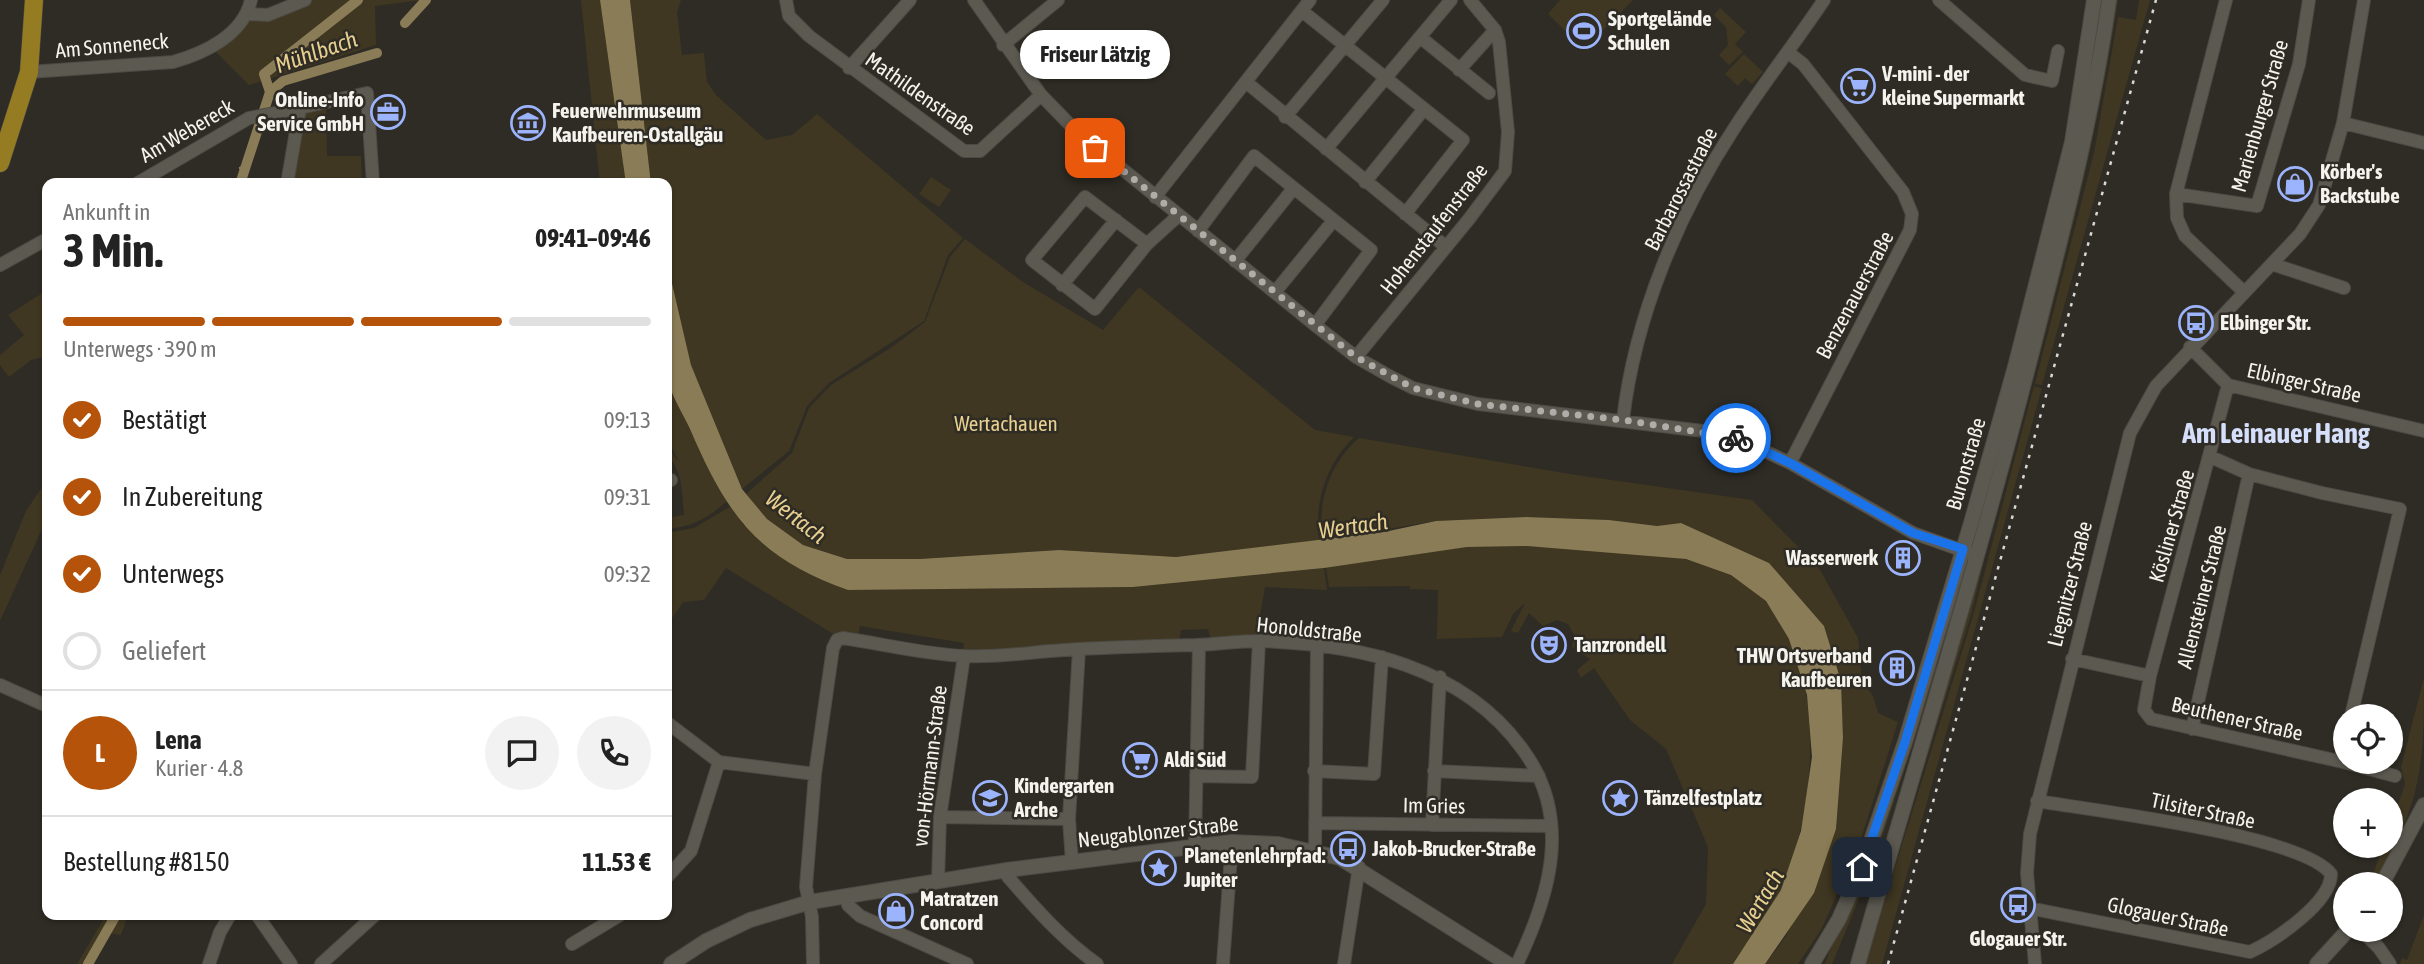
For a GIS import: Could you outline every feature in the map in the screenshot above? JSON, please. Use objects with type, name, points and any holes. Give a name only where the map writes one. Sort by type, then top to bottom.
[{"type":"main road","points":[[0,163],[29,72],[34,0]]},
{"type":"street","points":[[251,0],[248,13],[268,15],[305,0]]},
{"type":"street","name":"Mathildenstraße","points":[[786,0],[789,16],[849,68],[964,151],[981,151],[1041,95]]},
{"type":"street","points":[[849,68],[910,0]]},
{"type":"street","points":[[974,0],[1003,45],[1041,95],[1095,148],[1356,357],[1402,383],[1443,397],[1478,404],[1728,434],[1790,463],[1913,533],[1963,549],[1978,557]]},
{"type":"street","points":[[1003,45],[1058,0]]},
{"type":"street","points":[[1155,197],[1181,159],[1310,0]]},
{"type":"street","points":[[1285,117],[1382,0]]},
{"type":"street","points":[[1326,149],[1451,0]]},
{"type":"street","name":"Hohenstaufenstraße","points":[[1356,357],[1505,171],[1508,132],[1503,61],[1495,30],[1471,0]]},
{"type":"street","name":"Barbarossastraße","points":[[1623,420],[1627,385],[1649,301],[1671,247],[1724,144],[1824,0]]},
{"type":"street","points":[[1939,0],[2025,75],[2052,81],[2058,51]]},
{"type":"street","name":"Buronstraße","points":[[1812,964],[1829,938],[1862,867],[1905,742],[1963,549],[2015,367],[2072,142],[2094,0]]},
{"type":"street","name":"Buronstraße","points":[[1858,964],[1978,557],[2084,144],[2109,0]]},
{"type":"street","points":[[2226,0],[2176,194],[2176,218],[2185,236],[2244,292]]},
{"type":"street","name":"Marienburger Straße","points":[[2176,194],[2257,206],[2300,64],[2309,0]]},
{"type":"street","name":"Liegnitzer Straße","points":[[2035,964],[2029,908],[2030,834],[2112,496],[2134,424],[2156,386],[2190,347],[2300,234],[2319,205],[2343,123],[2364,0]]},
{"type":"street","points":[[1302,11],[1463,140],[1405,214]]},
{"type":"street","name":"Am Sonneneck","points":[[29,72],[173,62],[210,47],[236,28],[248,13]]},
{"type":"street","points":[[1459,70],[1495,30]]},
{"type":"street","points":[[1420,37],[1489,93]]},
{"type":"street","name":"Benzenauerstraße","points":[[1789,53],[1803,65],[1903,192],[1912,214],[1910,230],[1790,463]]},
{"type":"street","points":[[1246,82],[1285,117],[1446,247]]},
{"type":"street","name":"Am Webereck","points":[[146,178],[249,118],[367,93],[373,178]]},
{"type":"street","points":[[288,178],[300,108]]},
{"type":"street","points":[[1365,181],[1424,109]]},
{"type":"street","points":[[2343,123],[2424,143]]},
{"type":"street","points":[[1198,230],[1254,156],[1371,250],[1315,325]]},
{"type":"street","points":[[1236,261],[1293,189]]},
{"type":"street","points":[[1147,244],[1085,197],[1032,260],[1095,309],[1147,244],[1179,215]]},
{"type":"street","points":[[1062,285],[1116,220]]},
{"type":"street","points":[[1275,292],[1333,220]]},
{"type":"street","points":[[0,265],[42,242]]},
{"type":"street","points":[[2272,264],[2344,288]]},
{"type":"street","name":"Elbinger Straße","points":[[2190,347],[2228,385],[2424,430]]},
{"type":"street","name":"Kösliner Straße","points":[[2150,676],[2211,457],[2228,385]]},
{"type":"street","points":[[2211,457],[2249,474],[2400,509],[2354,704]]},
{"type":"street","name":"Allensteiner Straße","points":[[2192,729],[2249,474]]},
{"type":"street","name":"Honoldstraße","points":[[815,774],[834,643],[843,638],[964,656],[1259,641],[1382,657],[1440,677],[1471,695],[1516,739],[1539,776],[1549,806],[1553,849],[1550,878],[1537,924],[1517,964]]},
{"type":"street","points":[[1196,776],[1252,777],[1259,641]]},
{"type":"street","points":[[1195,846],[1199,645]]},
{"type":"street","points":[[1315,850],[1317,647]]},
{"type":"street","points":[[1072,862],[1069,819],[1079,649]]},
{"type":"street","name":"von-Hörmann-Straße","points":[[938,881],[940,817],[964,656]]},
{"type":"street","points":[[1314,771],[1374,774],[1382,657]]},
{"type":"street","name":"Beuthener Straße","points":[[2072,659],[2150,676],[2144,710],[2151,719],[2192,729],[2333,753]]},
{"type":"street","points":[[1432,825],[1440,677]]},
{"type":"street","points":[[0,685],[42,704]]},
{"type":"street","points":[[672,727],[719,762],[815,774],[806,887],[810,902],[813,964]]},
{"type":"street","points":[[672,872],[691,851],[719,762]]},
{"type":"street","points":[[1434,771],[1539,776]]},
{"type":"street","name":"Beuthener Straße","points":[[2390,774],[2395,776]]},
{"type":"street","name":"Tilsiter Straße","points":[[2037,801],[2211,830],[2287,851],[2326,868],[2331,882],[2323,896]]},
{"type":"street","points":[[2388,872],[2424,805]]},
{"type":"street","points":[[940,817],[1069,819]]},
{"type":"street","name":"Im Gries","points":[[1315,823],[1551,826]]},
{"type":"street","points":[[1223,964],[1232,842]]},
{"type":"street","name":"Neugablonzer Straße","points":[[671,964],[706,941],[750,920],[810,902],[1007,870],[1232,842],[1278,844],[1315,850],[1359,867],[1508,964]]},
{"type":"street","points":[[1344,964],[1359,867]]},
{"type":"street","points":[[1007,870],[1008,877],[1044,919],[1072,947],[1097,964]]},
{"type":"street","points":[[846,895],[848,905],[860,916],[967,964]]},
{"type":"street","name":"Glogauer Straße","points":[[2029,908],[2243,953],[2260,948],[2292,926],[2323,896]]},
{"type":"street","points":[[209,964],[227,920]]},
{"type":"street","points":[[260,920],[290,964]]},
{"type":"street","points":[[321,964],[370,920]]},
{"type":"street","points":[[572,944],[612,920]]},
{"type":"street","points":[[2317,964],[2337,942]]},
{"type":"street","points":[[2373,942],[2389,964]]},
{"type":"green space","points":[[313,0],[422,0],[375,6],[376,45],[249,85],[213,49],[250,17],[287,13]]},
{"type":"green space","points":[[581,0],[600,0],[625,178],[599,178]]},
{"type":"green space","points":[[630,0],[681,0],[677,12],[682,55],[704,53],[707,82],[716,95],[766,140],[792,135],[817,114],[963,238],[948,255],[924,321],[829,383],[807,406],[789,451],[742,489],[691,365],[672,283],[672,178],[650,178]]},
{"type":"green space","name":"Sportgelände Schulen","points":[[1560,0],[1633,0],[1584,49],[1548,14]]},
{"type":"green space","points":[[2114,0],[2118,0],[2107,67],[2079,200],[1993,528]]},
{"type":"green space","points":[[2139,0],[2150,0],[2042,385],[2035,384],[2094,153],[2118,17],[2136,20]]},
{"type":"green space","points":[[1720,8],[1746,32],[1735,44],[1743,52],[1729,65],[1719,55],[1728,45],[1726,27],[1714,15]]},
{"type":"green space","points":[[1744,54],[1763,72],[1752,84],[1745,78],[1738,86],[1725,74]]},
{"type":"green space","points":[[326,104],[327,156],[361,156],[362,178],[293,178],[302,110]]},
{"type":"green space","points":[[931,177],[951,190],[939,207],[919,194]]},
{"type":"green space","name":"Wertachauen","points":[[965,239],[1023,282],[1103,330],[1139,287],[1315,430],[1354,437],[1336,459],[1324,484],[1318,512],[1319,540],[1176,557],[1059,550],[920,559],[847,559],[803,545],[767,519],[746,494],[792,453],[809,408],[831,385],[892,347],[925,322],[950,257]]},
{"type":"green space","points":[[42,293],[42,357],[31,360],[9,377],[0,365],[0,355],[24,335],[8,315]]},
{"type":"green space","points":[[2034,386],[2042,388],[1882,964],[1865,964],[1973,616]]},
{"type":"green space","points":[[672,388],[727,501],[699,521],[672,528],[672,517],[684,515],[679,475],[672,461],[672,453],[680,463],[672,448]]},
{"type":"green space","points":[[1359,438],[1576,475],[1752,500],[1819,568],[1858,638],[1862,681],[1873,696],[1878,713],[1898,722],[1861,839],[1856,837],[1851,850],[1856,852],[1821,930],[1798,964],[1765,964],[1786,936],[1836,829],[1843,738],[1841,682],[1824,626],[1769,563],[1681,523],[1657,526],[1609,520],[1526,517],[1436,521],[1322,540],[1322,511],[1328,484],[1340,459]]},
{"type":"green space","points":[[42,487],[42,529],[0,621],[0,575],[26,511]]},
{"type":"green space","points":[[731,506],[744,525],[848,590],[1133,587],[1324,568],[1327,590],[1265,587],[1256,638],[1211,640],[1208,629],[1181,630],[1179,640],[963,652],[964,643],[860,626],[858,636],[835,635],[726,568],[704,600],[683,602],[672,618],[672,532],[694,528]]},
{"type":"green space","points":[[1990,534],[1971,615],[1902,838]]},
{"type":"green space","points":[[1527,546],[1632,552],[1685,559],[1710,566],[1731,575],[1764,600],[1787,633],[1802,674],[1809,718],[1809,764],[1804,810],[1795,852],[1782,889],[1766,918],[1733,964],[1672,964],[1706,904],[1708,847],[1666,749],[1630,720],[1594,668],[1581,678],[1577,670],[1590,659],[1572,647],[1574,635],[1568,624],[1557,620],[1543,626],[1529,613],[1518,633],[1511,631],[1525,603],[1513,614],[1502,637],[1437,639],[1438,590],[1410,589],[1410,586],[1329,587],[1326,567],[1467,547]]},
{"type":"green space","points":[[1934,663],[1939,667],[1871,870],[1832,964],[1825,964]]},
{"type":"green space","points":[[2424,678],[2424,725],[2420,765],[2417,785],[2403,827],[2403,759]]},
{"type":"green space","points":[[2379,858],[2388,858],[2380,872],[2374,872]]},
{"type":"green space","points":[[2424,915],[2424,964],[2400,964],[2402,958],[2407,960]]},
{"type":"green space","points":[[103,920],[126,920],[121,935],[108,933],[91,964],[77,964]]},
{"type":"shaded area","points":[[600,0],[630,0],[650,178],[625,178]]},
{"type":"shaded area","points":[[672,283],[691,365],[742,489],[767,519],[803,545],[847,559],[920,559],[1059,550],[1176,557],[1384,532],[1436,521],[1526,517],[1609,520],[1657,526],[1681,523],[1769,563],[1824,626],[1841,681],[1843,738],[1836,829],[1814,893],[1765,964],[1733,964],[1781,890],[1801,831],[1812,757],[1807,695],[1789,639],[1766,601],[1731,575],[1686,559],[1527,546],[1467,547],[1324,568],[1133,587],[848,590],[790,563],[768,548],[749,530],[718,486],[672,392]]},
{"type":"waterway","name":"Mühlbach","points":[[270,92],[264,74],[358,0]]},
{"type":"waterway","name":"Mühlbach","points":[[405,23],[426,0]]},
{"type":"waterway","name":"Mühlbach","points":[[242,178],[270,92],[283,81],[377,53]]},
{"type":"waterway","name":"Mühlbach","points":[[240,168],[246,166]]},
{"type":"waterway","name":"Mühlbach","points":[[88,964],[113,920]]},
{"type":"railway","points":[[1888,964],[2156,0]]},
{"type":"way so far","points":[[1095,148],[1356,357],[1413,388],[1478,404],[1623,420],[1728,434],[1736,438]]},
{"type":"place","name":"Sportgelände Schulen","points":[[1584,31]]},
{"type":"place","name":"V-mini - der kleine Supermarkt","points":[[1858,86]]},
{"type":"place","name":"Online-Info Service GmbH","points":[[388,112]]},
{"type":"place","name":"Feuerwehrmuseum Kaufbeuren-Ostallgäu","points":[[528,123]]},
{"type":"place","name":"Friseur Lätzig","points":[[1095,148]]},
{"type":"place","name":"Körber's Backstube","points":[[2295,184]]},
{"type":"place","name":"Elbinger Str.","points":[[2196,323]]},
{"type":"place","name":"Wasserwerk","points":[[1903,558]]},
{"type":"place","name":"Tanzrondell","points":[[1549,645]]},
{"type":"place","name":"THW Ortsverband Kaufbeuren","points":[[1897,668]]},
{"type":"place","name":"Aldi Süd","points":[[1140,760]]},
{"type":"place","name":"Kindergarten Arche","points":[[990,798]]},
{"type":"place","name":"Tänzelfestplatz","points":[[1620,798]]},
{"type":"place","name":"Jakob-Brucker-Straße","points":[[1348,849]]},
{"type":"place","name":"Planetenlehrpfad: Jupiter","points":[[1159,868]]},
{"type":"place","name":"Glogauer Str.","points":[[2018,905]]},
{"type":"place","name":"Matratzen Concord","points":[[896,911]]},
{"type":"district","name":"Am Leinauer Hang","points":[[2276,433]]},
{"type":"route","points":[[1736,438],[1790,463],[1913,533],[1963,549],[1905,742],[1862,867]]},
{"type":"water label","name":"Wertach","points":[[796,517]]},
{"type":"water label","name":"Wertach","points":[[1353,526]]},
{"type":"water label","name":"Wertach","points":[[1760,901]]}]
